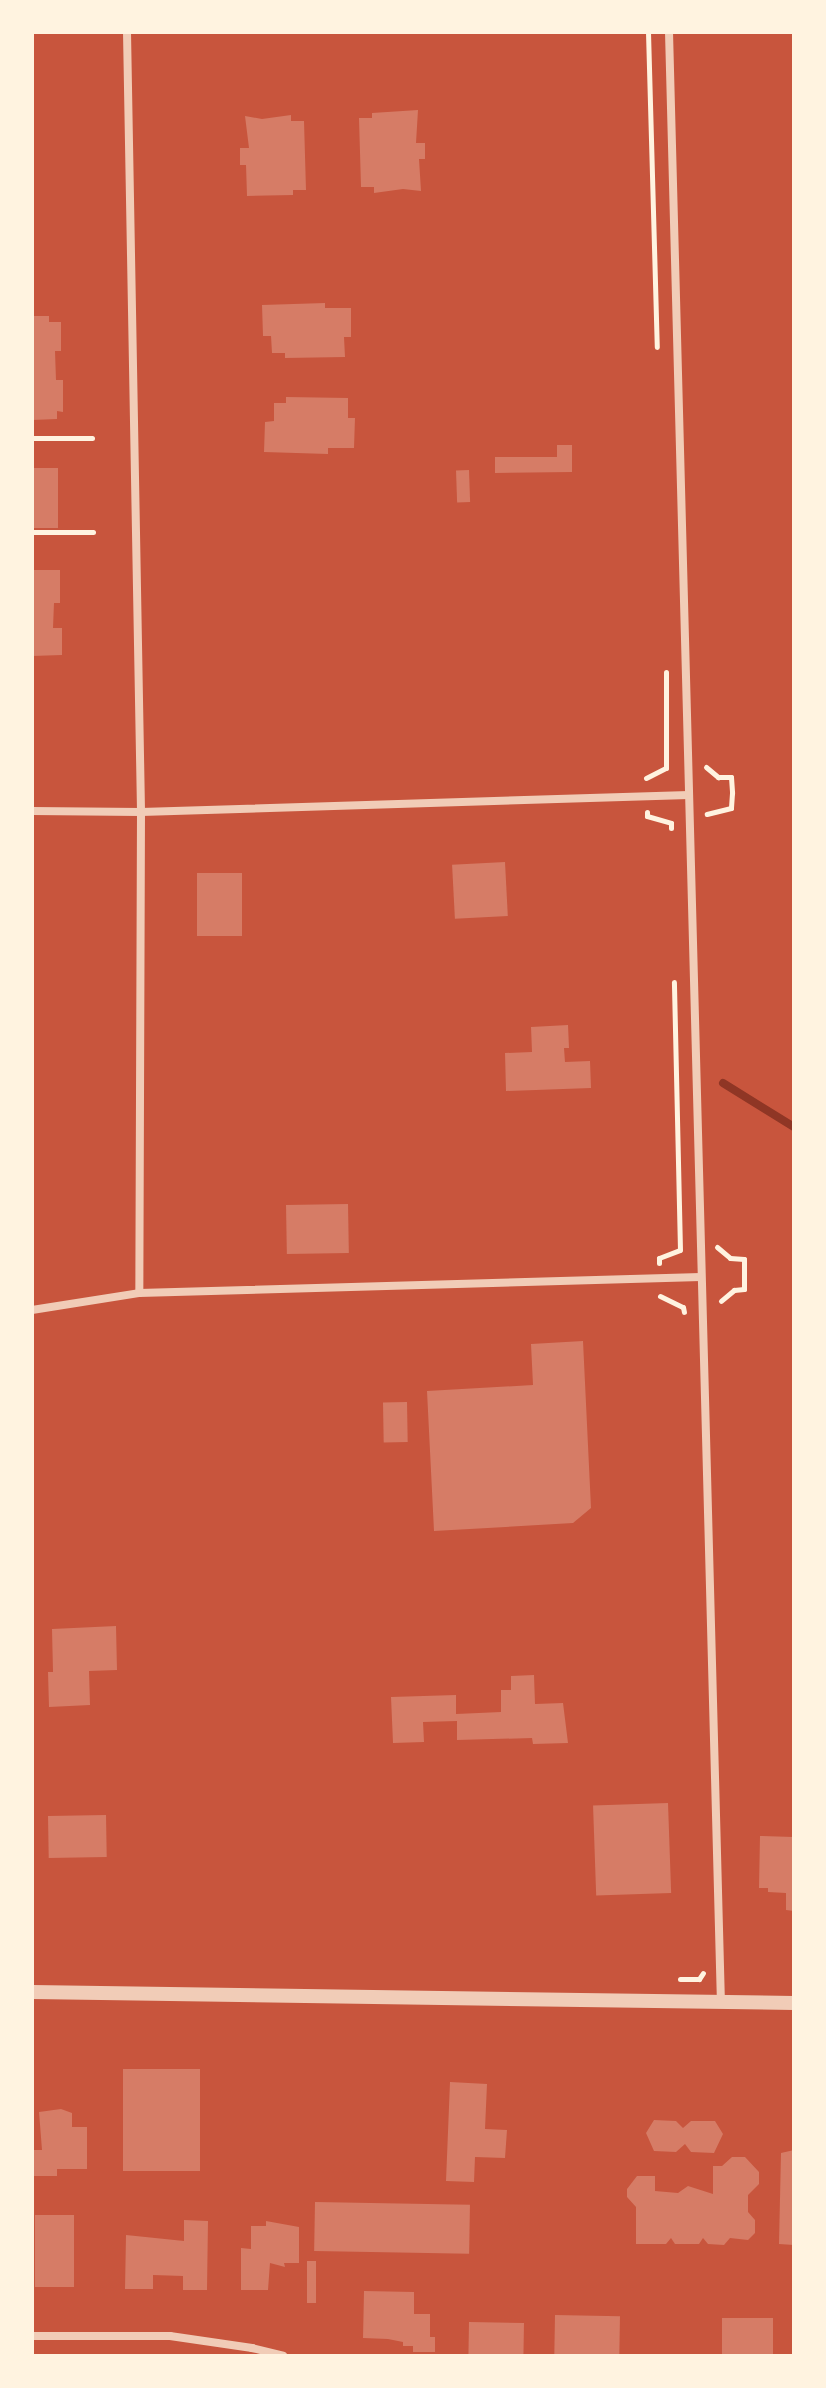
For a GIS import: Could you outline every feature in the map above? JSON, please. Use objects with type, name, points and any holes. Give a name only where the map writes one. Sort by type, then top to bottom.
[{"type":"street","points":[[127,32],[141,812],[139,1293]]},
{"type":"street","points":[[669,32],[721,2003]]},
{"type":"street","points":[[32,811],[141,812],[689,795]]},
{"type":"street","points":[[32,1310],[139,1293],[701,1277]]},
{"type":"street","points":[[32,1992],[794,2003]]},
{"type":"street","points":[[32,2336],[170,2336],[252,2348],[283,2356]]},
{"type":"path","points":[[648,32],[658,350]]},
{"type":"path","points":[[32,438],[92,438]]},
{"type":"path","points":[[32,532],[93,532]]},
{"type":"path","points":[[666,662],[666,768],[646,778],[645,796],[647,816],[671,823],[671,839]]},
{"type":"path","points":[[674,965],[680,1250],[659,1258],[659,1276],[660,1296],[683,1307],[684,1322]]},
{"type":"path","points":[[674,1979],[699,1979],[705,1969],[705,1960]]},
{"type":"building","points":[[418,110],[416,143],[425,143],[425,159],[419,159],[421,191],[403,189],[374,193],[374,187],[361,187],[359,118],[372,118],[372,113]]},
{"type":"building","points":[[291,115],[291,121],[304,121],[306,190],[293,190],[293,195],[247,196],[246,165],[240,165],[240,148],[249,148],[245,116],[262,119]]},
{"type":"building","points":[[325,303],[325,308],[351,308],[351,337],[344,337],[345,357],[285,358],[285,353],[272,353],[271,336],[263,336],[262,305]]},
{"type":"building","points":[[32,316],[49,316],[49,322],[61,322],[61,351],[55,351],[56,380],[63,380],[63,412],[57,411],[57,419],[32,420]]},
{"type":"building","points":[[286,397],[348,398],[348,418],[355,418],[354,448],[328,448],[328,454],[264,452],[265,422],[274,421],[274,403],[286,403]]},
{"type":"building","points":[[557,445],[572,445],[572,472],[495,473],[495,457],[557,457]]},
{"type":"building","points":[[32,468],[58,468],[58,528],[32,528]]},
{"type":"building","points":[[456,470],[469,470],[470,502],[457,502]]},
{"type":"building","points":[[32,570],[60,570],[60,603],[54,603],[53,628],[62,628],[62,655],[32,656]]},
{"type":"building","points":[[505,862],[508,916],[455,919],[452,865]]},
{"type":"building","points":[[197,873],[242,873],[242,936],[197,936]]},
{"type":"building","points":[[568,1025],[569,1048],[564,1048],[565,1062],[590,1061],[591,1088],[506,1091],[505,1053],[532,1052],[531,1027]]},
{"type":"building","points":[[348,1204],[349,1253],[287,1254],[286,1205]]},
{"type":"building","points":[[583,1341],[591,1508],[573,1523],[434,1531],[427,1391],[533,1385],[531,1344]]},
{"type":"building","points":[[383,1402],[407,1402],[408,1442],[384,1442]]},
{"type":"building","points":[[116,1626],[117,1670],[89,1671],[90,1705],[49,1707],[48,1672],[53,1672],[52,1629]]},
{"type":"building","points":[[534,1675],[535,1704],[563,1703],[568,1743],[533,1744],[532,1738],[457,1740],[457,1721],[423,1722],[424,1742],[393,1743],[391,1697],[456,1695],[456,1714],[501,1712],[501,1690],[511,1690],[511,1676]]},
{"type":"building","points":[[668,1803],[671,1893],[596,1896],[593,1806]]},
{"type":"building","points":[[106,1815],[107,1857],[49,1858],[48,1816]]},
{"type":"building","points":[[760,1836],[793,1837],[794,1911],[786,1910],[786,1893],[759,1888]]},
{"type":"building","points":[[123,2069],[200,2069],[200,2171],[123,2171]]},
{"type":"building","points":[[450,2082],[487,2084],[485,2129],[507,2130],[505,2158],[475,2157],[474,2182],[446,2181]]},
{"type":"building","points":[[61,2109],[72,2113],[72,2127],[87,2127],[87,2169],[57,2169],[57,2176],[32,2176],[32,2150],[42,2150],[39,2112]]},
{"type":"building","points":[[654,2120],[676,2121],[683,2128],[691,2121],[715,2121],[723,2134],[714,2153],[691,2152],[685,2144],[676,2152],[654,2151],[646,2133]]},
{"type":"building","points":[[794,2150],[794,2245],[779,2244],[781,2153]]},
{"type":"building","points":[[732,2157],[745,2157],[759,2172],[759,2184],[748,2195],[748,2212],[755,2220],[755,2233],[748,2240],[730,2238],[724,2245],[708,2244],[703,2238],[699,2244],[675,2244],[671,2238],[666,2244],[636,2244],[636,2207],[627,2197],[627,2189],[637,2176],[655,2176],[655,2191],[678,2193],[688,2186],[713,2194],[713,2166],[722,2166]]},
{"type":"building","points":[[315,2202],[470,2205],[469,2254],[314,2251]]},
{"type":"building","points":[[35,2215],[74,2215],[74,2287],[35,2287]]},
{"type":"building","points":[[184,2220],[208,2221],[207,2290],[183,2290],[183,2276],[153,2275],[153,2289],[125,2289],[126,2235],[184,2241]]},
{"type":"building","points":[[266,2221],[299,2227],[299,2263],[284,2263],[285,2267],[270,2263],[268,2290],[241,2290],[241,2248],[251,2249],[251,2226],[266,2226]]},
{"type":"building","points":[[307,2261],[316,2261],[316,2303],[307,2303]]},
{"type":"building","points":[[364,2291],[414,2292],[414,2314],[430,2314],[430,2337],[435,2337],[435,2352],[413,2352],[413,2346],[403,2346],[403,2342],[363,2338]]},
{"type":"building","points":[[555,2315],[620,2316],[619,2356],[554,2356]]},
{"type":"building","points":[[722,2318],[773,2318],[773,2356],[722,2356]]},
{"type":"building","points":[[469,2322],[524,2323],[523,2356],[468,2356]]},
{"type":"waterway","points":[[723,1083],[794,1127]]}]
